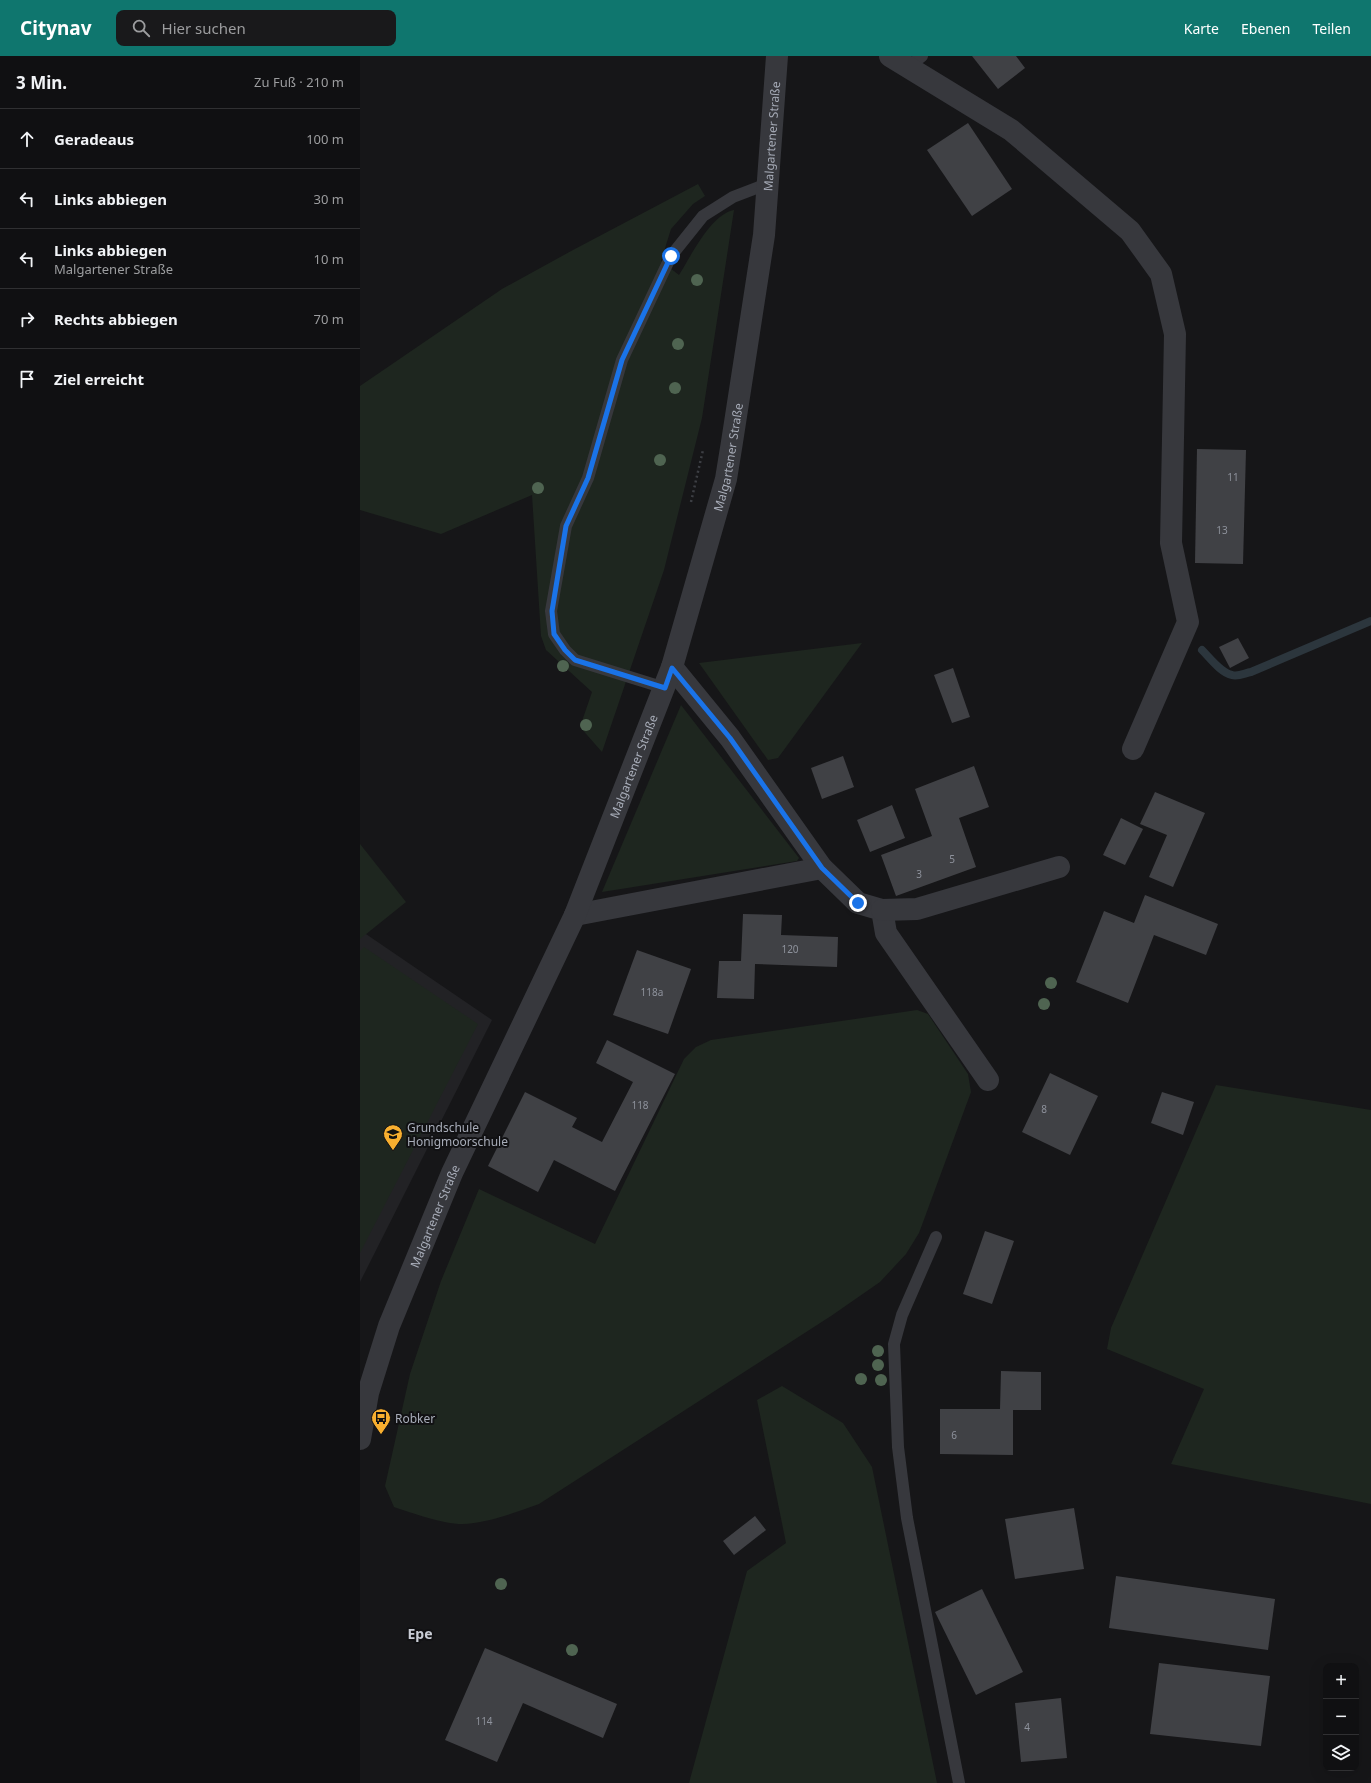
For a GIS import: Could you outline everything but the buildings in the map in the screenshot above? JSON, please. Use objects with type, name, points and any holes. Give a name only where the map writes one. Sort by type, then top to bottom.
[{"type":"street","name":"Malgartener Straße","points":[[360,1439],[368,1393],[389,1326],[452,1173],[575,915],[672,668],[726,479],[764,235],[777,56]]},
{"type":"street","points":[[907,60],[1011,130],[1130,231],[1161,274],[1176,334],[1171,543],[1188,622],[1132,749]]},
{"type":"street","points":[[672,668],[730,738],[822,868],[858,903],[882,910],[917,909],[1059,867]]},
{"type":"street","points":[[575,915],[822,868]]},
{"type":"street","points":[[882,910],[886,933],[988,1080]]},
{"type":"lane","points":[[665,688],[575,660],[565,650],[554,634],[552,611],[566,526],[588,478],[622,360],[671,256],[703,216],[733,197],[767,184]]},
{"type":"lane","points":[[936,1237],[902,1315],[894,1344],[898,1447],[907,1518],[959,1783]]},
{"type":"path","points":[[690,508],[704,446]]},
{"type":"shaded area","points":[[698,184],[705,196],[693,204],[671,229],[661,261],[679,275],[702,237],[710,227],[717,219],[734,210],[702,418],[664,570],[602,752],[580,727],[592,692],[546,650],[541,636],[532,495],[441,534],[360,510],[360,386],[502,289]]},
{"type":"shaded area","points":[[862,643],[778,758],[768,760],[699,663]]},
{"type":"shaded area","points":[[681,705],[799,858],[797,861],[602,892]]},
{"type":"shaded area","points":[[360,844],[406,902],[360,939]]},
{"type":"shaded area","name":"Grundschule Honigmoorschule","points":[[360,930],[492,1020],[360,1282]]},
{"type":"shaded area","name":"Grundschule Honigmoorschule","points":[[364,947],[478,1024],[360,1253],[360,951]]},
{"type":"shaded area","points":[[917,1010],[928,1014],[968,1074],[971,1092],[919,1233],[906,1254],[880,1282],[831,1316],[539,1504],[491,1520],[462,1524],[454,1524],[437,1520],[394,1507],[385,1486],[410,1374],[441,1281],[479,1189],[595,1244],[684,1059],[696,1047],[711,1040]]},
{"type":"shaded area","points":[[1216,1085],[1371,1110],[1371,1504],[1171,1464],[1204,1389],[1107,1349],[1111,1328]]},
{"type":"shaded area","points":[[782,1386],[843,1423],[872,1467],[937,1783],[689,1783],[747,1571],[786,1543],[757,1400]]},
{"type":"waterway","points":[[1202,650],[1216,665],[1228,674],[1239,675],[1251,672],[1371,621]]},
{"type":"place","name":"Grundschule Honigmoorschule","points":[[393,1151]]},
{"type":"place","name":"Robker","points":[[381,1435]]},
{"type":"district","name":"Epe","points":[[420,1633]]},
{"type":"route","points":[[671,256],[622,360],[588,478],[566,526],[552,611],[554,634],[565,650],[575,660],[665,688],[672,668],[730,738],[822,868],[858,903]]}]
